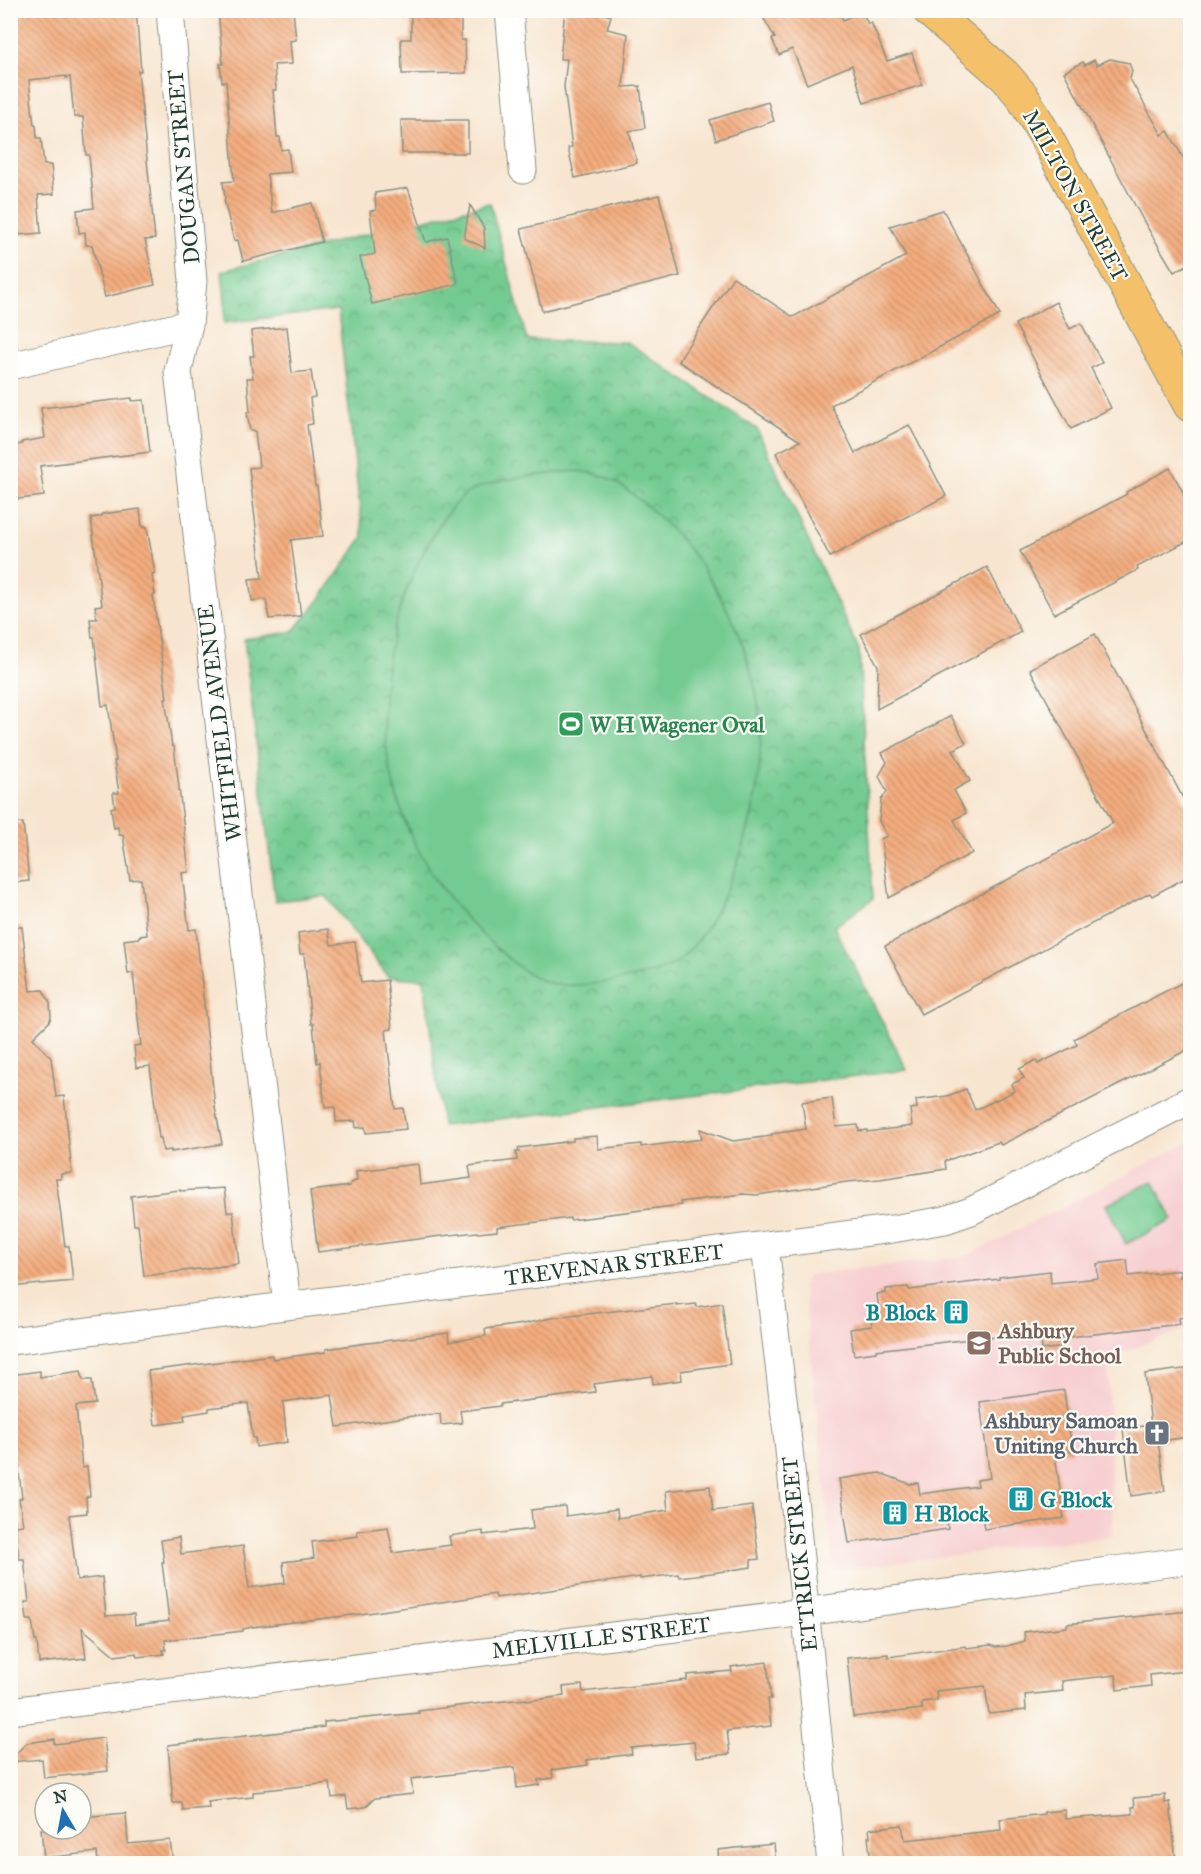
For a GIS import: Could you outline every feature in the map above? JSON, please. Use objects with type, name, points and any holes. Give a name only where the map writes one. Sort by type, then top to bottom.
[{"type":"main road","name":"MILTON STREET","points":[[930,10],[1005,76],[1022,96],[1191,405]]},
{"type":"street","name":"DOUGAN STREET","points":[[170,10],[193,281],[189,324]]},
{"type":"street","points":[[509,10],[523,170]]},
{"type":"street","points":[[10,366],[189,324]]},
{"type":"street","name":"WHITFIELD AVENUE","points":[[189,324],[178,371],[287,1305]]},
{"type":"street","name":"TREVENAR STREET","points":[[10,1341],[765,1246],[945,1220],[994,1201],[1191,1100]]},
{"type":"street","name":"ETTRICK STREET","points":[[765,1246],[789,1450],[831,1863]]},
{"type":"street","name":"MELVILLE STREET","points":[[10,1711],[805,1612],[1191,1560]]},
{"type":"shaded area","name":"Ashbury Public School","points":[[1190,1142],[1190,1327],[1108,1358],[1113,1536],[834,1570],[803,1284],[808,1275],[967,1256]]},
{"type":"green space","points":[[490,203],[527,340],[627,342],[757,429],[859,650],[873,899],[834,927],[907,1070],[442,1126],[424,979],[388,977],[326,896],[275,901],[244,639],[293,632],[320,599],[363,537],[338,310],[224,323],[225,302],[222,271]]},
{"type":"green space","name":"W H Wagener Oval","points":[[576,471],[607,478],[633,494],[683,542],[711,581],[734,623],[750,668],[757,698],[760,759],[750,821],[742,851],[718,907],[705,931],[694,945],[675,963],[652,972],[605,982],[564,985],[534,977],[492,944],[455,905],[426,863],[404,817],[390,770],[384,721],[386,671],[397,620],[415,570],[450,509],[466,494],[488,484]]},
{"type":"green space","points":[[1153,1181],[1173,1220],[1126,1244],[1106,1205]]},
{"type":"building","points":[[10,10],[136,10],[141,71],[138,71],[155,239],[145,240],[155,285],[105,297],[92,245],[86,245],[85,232],[79,233],[77,210],[94,208],[83,117],[74,117],[70,77],[29,80],[34,125],[36,125],[37,138],[41,138],[44,165],[51,165],[54,194],[38,195],[41,233],[18,235],[10,151],[10,141],[15,140],[12,98],[10,98]]},
{"type":"building","points":[[218,10],[293,10],[296,40],[290,41],[292,64],[274,65],[276,90],[273,90],[277,137],[280,137],[281,150],[288,149],[291,172],[267,174],[272,213],[312,203],[322,242],[243,261],[238,240],[234,241],[224,200],[223,182],[234,181],[226,82],[222,82],[220,64],[223,64]]},
{"type":"building","points":[[411,10],[461,10],[461,40],[465,40],[466,73],[402,74],[401,39],[411,39]]},
{"type":"building","points":[[565,10],[605,10],[604,14],[611,16],[607,29],[628,34],[623,87],[640,86],[645,128],[629,131],[637,163],[575,178],[568,148],[572,147],[564,87],[567,59],[560,59]]},
{"type":"building","points":[[759,10],[839,10],[843,20],[862,11],[868,24],[871,22],[887,61],[912,53],[922,85],[864,103],[852,65],[807,84],[792,49],[779,55],[772,39],[775,38]]},
{"type":"building","points":[[1110,59],[1129,63],[1132,71],[1130,79],[1162,135],[1168,131],[1191,172],[1191,263],[1174,272],[1144,222],[1064,72],[1083,62],[1085,65],[1094,60],[1097,65]]},
{"type":"building","points":[[768,102],[774,121],[716,140],[710,120]]},
{"type":"building","points":[[401,120],[468,120],[468,153],[402,153]]},
{"type":"building","points":[[408,188],[426,242],[447,237],[458,284],[372,304],[360,257],[375,254],[370,211],[376,210],[375,193]]},
{"type":"building","points":[[659,195],[680,276],[542,311],[521,229]]},
{"type":"building","points":[[470,205],[484,228],[485,248],[464,238]]},
{"type":"building","points":[[943,210],[1000,315],[831,405],[855,453],[909,425],[946,496],[830,557],[776,453],[800,441],[678,361],[733,277],[793,317],[906,256],[890,226]]},
{"type":"building","points":[[1056,302],[1070,329],[1081,323],[1102,363],[1091,368],[1111,408],[1071,429],[1015,324]]},
{"type":"building","points":[[287,327],[292,373],[311,371],[315,397],[310,398],[313,424],[307,425],[323,536],[291,540],[301,616],[269,619],[266,599],[252,601],[249,579],[262,578],[249,468],[259,467],[255,431],[250,431],[247,412],[250,412],[247,378],[253,378],[250,356],[254,356],[251,331]]},
{"type":"building","points":[[132,398],[132,401],[144,400],[150,452],[40,466],[44,496],[10,500],[10,455],[17,454],[16,445],[22,442],[45,438],[41,408]]},
{"type":"building","points":[[1170,468],[1191,507],[1191,539],[1054,614],[1020,551],[1127,494],[1126,492]]},
{"type":"building","points":[[140,509],[142,527],[147,527],[155,574],[152,575],[155,595],[153,595],[189,872],[182,873],[189,930],[196,929],[215,1107],[222,1144],[171,1152],[171,1150],[163,1151],[161,1138],[159,1138],[150,1066],[136,1068],[134,1046],[141,1045],[133,973],[128,974],[124,940],[147,935],[141,879],[130,880],[123,835],[119,835],[118,827],[114,828],[111,808],[115,807],[113,793],[119,793],[114,761],[116,761],[108,705],[102,706],[90,619],[97,619],[95,606],[102,605],[91,518],[102,516],[102,514]]},
{"type":"building","points":[[987,567],[1021,632],[877,709],[878,666],[861,634]]},
{"type":"building","points":[[1095,634],[1191,813],[1191,875],[1152,896],[1150,893],[921,1014],[885,946],[1113,823],[1030,669]]},
{"type":"building","points":[[951,716],[966,743],[953,750],[970,781],[954,790],[966,813],[954,820],[972,853],[889,898],[881,839],[887,836],[879,821],[881,800],[887,792],[879,776],[887,762],[882,753]]},
{"type":"building","points":[[23,823],[29,881],[10,883],[10,824]]},
{"type":"building","points":[[10,927],[22,927],[30,991],[43,990],[50,1003],[49,1022],[33,1038],[51,1058],[56,1097],[64,1096],[72,1173],[61,1174],[61,1179],[56,1179],[65,1246],[69,1246],[73,1281],[10,1287]]},
{"type":"building","points":[[328,929],[331,945],[355,942],[361,983],[387,980],[392,1029],[386,1030],[395,1109],[403,1108],[406,1129],[366,1133],[365,1127],[356,1128],[355,1121],[336,1122],[335,1107],[325,1108],[320,1062],[317,1063],[313,1024],[311,1024],[304,954],[300,954],[298,933]]},
{"type":"building","points":[[1191,978],[1191,1048],[1001,1145],[999,1142],[945,1161],[946,1169],[757,1195],[743,1194],[680,1202],[681,1205],[602,1216],[497,1227],[497,1231],[318,1252],[310,1191],[350,1186],[357,1180],[356,1171],[418,1164],[420,1185],[471,1178],[469,1166],[517,1160],[518,1148],[573,1141],[573,1138],[597,1136],[598,1149],[641,1144],[641,1147],[702,1139],[700,1129],[733,1141],[772,1136],[771,1134],[806,1129],[802,1102],[832,1098],[836,1127],[858,1125],[859,1131],[867,1130],[867,1132],[912,1126],[910,1109],[917,1108],[916,1100],[947,1096],[966,1089],[975,1110],[1015,1091],[1012,1084],[1024,1078],[1019,1069],[1036,1060],[1038,1064],[1077,1045],[1074,1039]]},
{"type":"building","points":[[224,1188],[227,1212],[233,1212],[239,1264],[144,1276],[138,1225],[134,1225],[131,1196]]},
{"type":"building","points":[[1127,1260],[1129,1276],[1182,1270],[1179,1277],[1191,1276],[1191,1316],[1179,1318],[1180,1324],[1061,1338],[1063,1347],[1042,1350],[1040,1331],[876,1350],[876,1352],[854,1355],[850,1329],[872,1326],[870,1312],[879,1311],[877,1294],[886,1293],[886,1289],[908,1287],[909,1290],[1050,1271],[1051,1283],[1098,1278],[1097,1264]]},
{"type":"building","points":[[722,1303],[730,1364],[681,1371],[682,1380],[653,1384],[652,1376],[594,1384],[595,1392],[460,1411],[462,1423],[441,1425],[440,1414],[337,1427],[332,1395],[283,1402],[287,1442],[256,1447],[248,1403],[209,1408],[209,1411],[184,1415],[185,1421],[155,1425],[148,1371],[272,1355],[273,1359],[326,1352],[326,1349],[448,1333],[449,1342],[486,1336],[485,1329],[551,1318],[677,1304],[677,1306],[696,1304],[697,1307]]},
{"type":"building","name":"Ashbury Samoan Uniting Church","points":[[1191,1368],[1191,1437],[1158,1441],[1165,1491],[1131,1496],[1123,1429],[1151,1425],[1145,1374]]},
{"type":"building","points":[[40,1371],[40,1377],[81,1371],[83,1380],[92,1380],[95,1404],[76,1406],[82,1468],[87,1467],[90,1496],[86,1497],[87,1513],[69,1515],[77,1580],[102,1577],[106,1616],[134,1614],[135,1625],[169,1621],[161,1540],[179,1537],[181,1554],[243,1546],[249,1588],[285,1583],[283,1562],[314,1558],[312,1542],[358,1536],[357,1531],[388,1527],[393,1553],[451,1545],[449,1536],[483,1531],[483,1535],[533,1529],[531,1510],[565,1506],[566,1516],[617,1509],[618,1518],[668,1510],[666,1491],[710,1486],[713,1511],[752,1506],[759,1559],[751,1560],[751,1567],[712,1573],[679,1577],[678,1574],[640,1579],[640,1577],[496,1598],[495,1594],[252,1627],[243,1629],[243,1631],[165,1640],[164,1654],[137,1657],[136,1653],[115,1656],[82,1628],[86,1658],[39,1663],[32,1620],[27,1620],[25,1602],[29,1602],[24,1559],[19,1559],[15,1526],[23,1525],[19,1499],[22,1498],[18,1465],[12,1465],[10,1455],[10,1375]]},
{"type":"building","points":[[1064,1390],[1072,1451],[1055,1454],[1064,1518],[984,1529],[982,1515],[947,1520],[948,1529],[849,1543],[839,1479],[880,1473],[910,1484],[918,1483],[920,1494],[978,1486],[977,1480],[990,1478],[980,1402]]},
{"type":"building","points":[[1189,1611],[1191,1659],[1185,1660],[1186,1671],[1150,1675],[1151,1686],[1117,1690],[1116,1675],[1062,1681],[1063,1691],[1025,1695],[1026,1710],[989,1714],[985,1686],[936,1691],[937,1700],[922,1702],[922,1709],[853,1717],[847,1658],[888,1654],[888,1657],[966,1646],[966,1648],[1007,1646],[1025,1641],[1024,1632],[1067,1627],[1067,1624]]},
{"type":"building","points":[[767,1662],[771,1726],[727,1731],[730,1754],[696,1757],[694,1742],[631,1748],[632,1754],[587,1760],[588,1765],[552,1770],[553,1778],[538,1780],[539,1785],[517,1788],[515,1767],[411,1779],[413,1794],[375,1798],[365,1807],[348,1809],[346,1796],[332,1798],[330,1783],[253,1792],[253,1797],[208,1802],[209,1808],[183,1810],[182,1803],[173,1803],[168,1745],[324,1727],[324,1722],[419,1713],[418,1711],[482,1703],[527,1699],[527,1701],[564,1696],[563,1687],[582,1685],[583,1692],[687,1680],[687,1675],[732,1671],[731,1667]]},
{"type":"building","points":[[104,1738],[108,1771],[44,1778],[42,1759],[10,1762],[10,1759],[27,1743],[54,1739],[54,1744]]},
{"type":"building","points":[[1165,1795],[1165,1803],[1170,1802],[1176,1862],[871,1863],[869,1829],[902,1825],[905,1840],[1001,1830],[1000,1819],[1044,1814],[1044,1812],[1065,1810],[1065,1819],[1133,1814],[1134,1798]]},
{"type":"building","points":[[126,1813],[128,1844],[170,1840],[173,1863],[98,1863],[97,1852],[44,1858],[42,1841],[93,1841],[93,1816]]},
{"type":"building","points":[[774,1844],[776,1863],[719,1863],[718,1850]]},
{"type":"place","name":"W H Wagener Oval","points":[[571,724]]},
{"type":"place","name":"B Block","points":[[956,1312]]},
{"type":"place","name":"Ashbury Public School","points":[[979,1343]]},
{"type":"place","name":"Ashbury Samoan Uniting Church","points":[[1157,1433]]},
{"type":"place","name":"G Block","points":[[1021,1499]]},
{"type":"place","name":"H Block","points":[[895,1513]]}]
